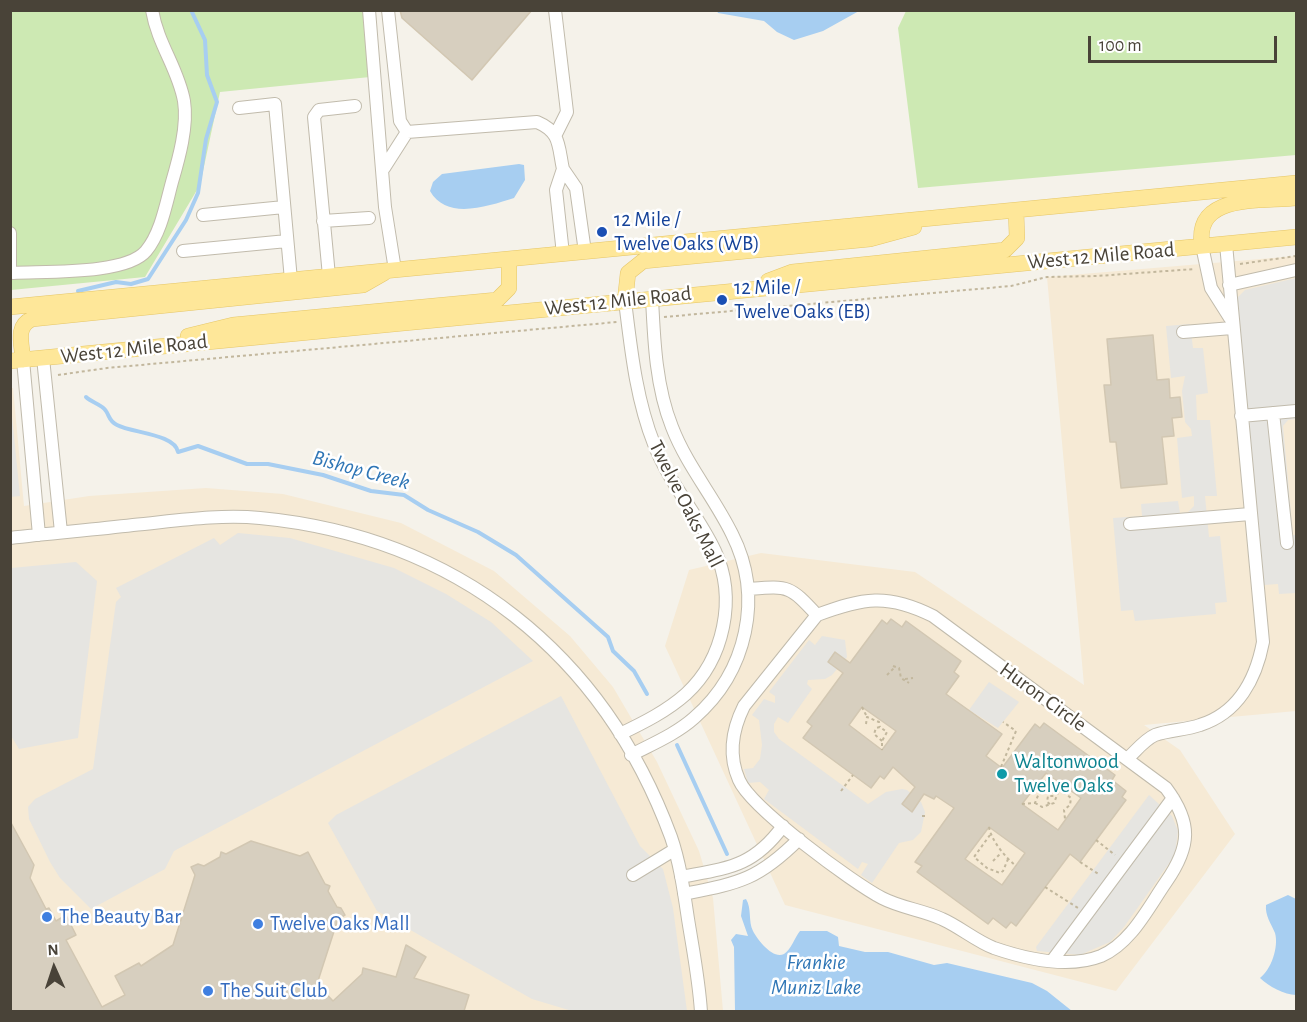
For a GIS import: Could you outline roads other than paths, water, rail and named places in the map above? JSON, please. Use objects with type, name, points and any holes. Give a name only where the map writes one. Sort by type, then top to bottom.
[{"type":"main road","points":[[10,306],[1296,183]]},
{"type":"main road","points":[[1202,246],[1200,233],[1203,221],[1219,207],[1296,198]]},
{"type":"main road","points":[[745,289],[792,272],[1005,250],[1017,238],[1016,210]]},
{"type":"main road","points":[[625,301],[628,273],[643,261],[870,239],[954,216]]},
{"type":"main road","name":"West 12 Mile Road","points":[[17,360],[1296,237]]},
{"type":"main road","points":[[132,349],[233,325],[497,300],[509,288],[509,259]]},
{"type":"main road","points":[[17,360],[21,329],[32,319],[363,285],[392,270]]},
{"type":"street","points":[[10,233],[12,273],[107,267],[126,263],[146,251],[165,209],[177,166],[185,118],[181,89],[160,44],[152,10]]},
{"type":"street","points":[[369,10],[392,270]]},
{"type":"street","points":[[388,10],[400,121],[407,132]]},
{"type":"street","points":[[555,10],[567,111],[556,134]]},
{"type":"street","points":[[239,108],[274,104],[291,280]]},
{"type":"street","points":[[329,276],[314,117],[319,110],[355,106]]},
{"type":"street","points":[[407,132],[537,122],[550,127],[556,134],[562,169],[556,190],[563,254]]},
{"type":"street","points":[[384,168],[407,132]]},
{"type":"street","points":[[562,169],[576,188],[585,252]]},
{"type":"street","points":[[203,215],[284,207]]},
{"type":"street","points":[[323,221],[369,218]]},
{"type":"street","points":[[183,251],[287,241]]},
{"type":"street","points":[[1127,759],[1146,740],[1156,734],[1201,725],[1221,716],[1250,684],[1259,664],[1263,642],[1226,244]]},
{"type":"street","points":[[1202,246],[1211,288],[1232,324]]},
{"type":"street","points":[[1229,285],[1296,270]]},
{"type":"street","name":"Twelve Oaks Mall","points":[[631,755],[692,720],[718,693],[732,672],[743,644],[749,604],[740,553],[731,531],[692,470],[669,418],[657,358],[652,298]]},
{"type":"street","name":"Twelve Oaks Mall","points":[[620,734],[675,704],[697,682],[711,661],[721,638],[726,602],[718,558],[669,478],[648,426],[640,398],[625,301]]},
{"type":"street","points":[[1184,332],[1232,324]]},
{"type":"street","points":[[43,358],[61,532]]},
{"type":"street","points":[[17,360],[39,535]]},
{"type":"street","points":[[1241,416],[1296,411]]},
{"type":"street","points":[[1273,413],[1287,543]]},
{"type":"street","points":[[1130,524],[1250,514]]},
{"type":"street","points":[[10,538],[204,518],[259,518],[300,523],[388,545],[469,584],[526,624],[586,684],[620,734],[649,786],[674,850],[681,877],[701,1011]]},
{"type":"street","points":[[748,589],[785,587],[793,591],[817,615]]},
{"type":"street","name":"Huron Circle","points":[[882,598],[912,606],[933,616],[1127,759],[1166,788],[1185,821],[1185,843],[1180,862],[1131,932],[1118,946],[1099,956],[1076,962],[1052,962],[993,947],[941,918],[881,897],[753,802],[739,781],[733,760],[732,740],[736,722],[744,706],[817,615],[857,601],[882,598]]},
{"type":"street","points":[[1052,962],[1173,798]]},
{"type":"street","points":[[681,877],[735,866],[750,859],[762,852],[783,826]]},
{"type":"street","points":[[684,894],[741,881],[763,872],[800,839]]},
{"type":"street","points":[[633,875],[674,850]]},
{"type":"water","points":[[717,10],[859,11],[823,31],[794,40],[777,32],[764,21],[718,13]]},
{"type":"water","points":[[524,165],[525,180],[514,198],[480,207],[457,209],[437,200],[430,191],[433,182],[442,174]]},
{"type":"water","points":[[1288,895],[1296,899],[1296,995],[1277,990],[1260,978],[1271,964],[1276,945],[1275,933],[1267,916],[1266,905]]},
{"type":"water","name":"Frankie Muniz Lake","points":[[746,899],[753,931],[775,954],[784,954],[800,931],[827,931],[838,937],[839,946],[865,952],[888,952],[934,965],[947,963],[1032,983],[1047,991],[1072,1011],[735,1011],[734,947],[731,940],[736,934],[748,936],[741,916],[743,900]]},
{"type":"waterway","points":[[78,291],[116,282],[131,284],[148,279],[186,220],[198,193],[206,139],[217,102],[207,75],[205,40],[191,10]]},
{"type":"waterway","name":"Bishop Creek","points":[[86,397],[104,409],[114,423],[169,441],[178,452],[198,446],[247,464],[268,464],[323,475],[371,491],[404,495],[428,510],[478,532],[516,555],[608,637],[613,651],[634,671],[647,694]]},
{"type":"waterway","name":"Bishop Creek","points":[[677,745],[727,854]]},
{"type":"place","name":"12 Mile / Twelve Oaks (WB)","points":[[602,232]]},
{"type":"place","name":"12 Mile / Twelve Oaks (EB)","points":[[722,300]]},
{"type":"place","name":"Waltonwood Twelve Oaks","points":[[1002,774]]},
{"type":"place","name":"The Beauty Bar","points":[[47,917]]},
{"type":"place","name":"Twelve Oaks Mall","points":[[258,924]]},
{"type":"place","name":"The Suit Club","points":[[208,991]]}]
